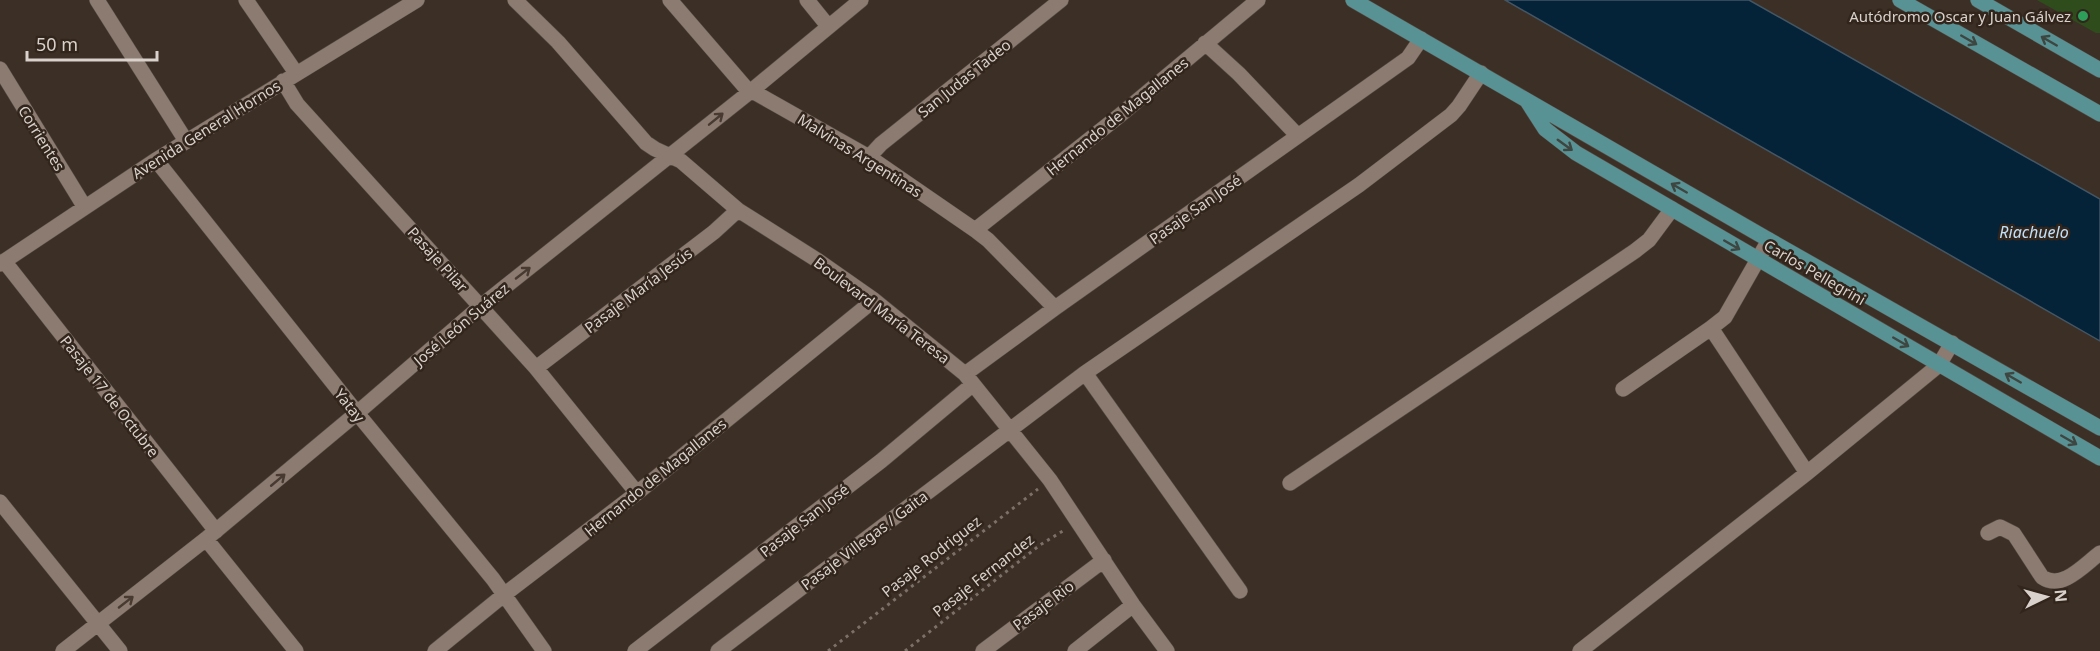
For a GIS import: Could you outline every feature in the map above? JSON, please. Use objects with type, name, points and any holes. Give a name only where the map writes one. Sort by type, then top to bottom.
[{"type":"main road","name":"Carlos Pellegrini","points":[[1353,0],[2100,428]]},
{"type":"main road","points":[[1900,0],[2098,111]]},
{"type":"main road","points":[[1978,0],[2100,70]]},
{"type":"main road","name":"Carlos Pellegrini","points":[[1527,101],[1539,121],[1576,153],[2100,458]]},
{"type":"street","points":[[97,0],[186,141]]},
{"type":"street","name":"Pasaje Pilar","points":[[246,0],[289,77],[297,104],[536,368],[637,493]]},
{"type":"street","name":"Avenida General Hornos","points":[[2,262],[186,141],[417,0]]},
{"type":"street","name":"Boulevard María Teresa","points":[[515,0],[558,42],[646,143],[681,161],[738,210],[817,260],[874,300],[968,380],[1050,480],[1133,605],[1167,651]]},
{"type":"street","name":"Malvinas Argentinas","points":[[670,0],[738,81],[751,91],[767,98],[869,158],[975,230],[988,240],[1055,308]]},
{"type":"street","points":[[807,0],[828,26]]},
{"type":"street","name":"José León Suárez","points":[[63,651],[211,535],[357,414],[481,306],[751,91],[861,0]]},
{"type":"street","name":"San Judas Tadeo","points":[[869,158],[881,144],[1061,0]]},
{"type":"street","name":"Hernando de Magallanes","points":[[975,230],[1119,116],[1258,0]]},
{"type":"street","name":"Pasaje San José","points":[[634,651],[881,461],[968,380],[1055,308],[1408,58],[1421,39]]},
{"type":"street","points":[[1205,43],[1239,74],[1298,136]]},
{"type":"street","name":"Corrientes","points":[[0,69],[84,206]]},
{"type":"street","name":"Pasaje Villegas / Gaita","points":[[718,651],[1085,373],[1359,185],[1451,115],[1481,73]]},
{"type":"street","name":"Yatay","points":[[156,160],[357,414],[505,594],[544,651]]},
{"type":"street","points":[[1290,483],[1649,240],[1671,209]]},
{"type":"street","name":"Pasaje María Jesús","points":[[536,368],[714,232],[738,210]]},
{"type":"street","points":[[1623,389],[1725,317],[1769,240]]},
{"type":"street","name":"Pasaje 17 de Octubre","points":[[2,262],[211,535],[296,651]]},
{"type":"street","name":"Hernando de Magallanes","points":[[435,651],[637,493],[874,300]]},
{"type":"street","points":[[1711,328],[1807,473]]},
{"type":"street","points":[[1580,651],[1807,473],[1940,365],[1953,343]]},
{"type":"street","points":[[1085,373],[1240,591]]},
{"type":"street","points":[[0,502],[120,651]]},
{"type":"street","points":[[1988,533],[2000,527],[2013,534],[2042,577],[2048,581],[2058,582],[2066,579],[2100,553]]},
{"type":"street","name":"Pasaje Rio","points":[[983,651],[1104,560]]},
{"type":"street","points":[[1075,651],[1133,605]]},
{"type":"path","name":"Pasaje Rodriguez","points":[[828,651],[1050,480]]},
{"type":"path","name":"Pasaje Fernandez","points":[[905,651],[1040,545],[1078,522]]},
{"type":"green space","name":"Autódromo Oscar y Juan Gálvez","points":[[2037,0],[2100,0],[2100,33],[2096,33]]},
{"type":"water","name":"Riachuelo","points":[[1505,0],[1749,0],[2100,199],[2100,341]]},
{"type":"place","name":"Autódromo Oscar y Juan Gálvez","points":[[2083,16]]}]
